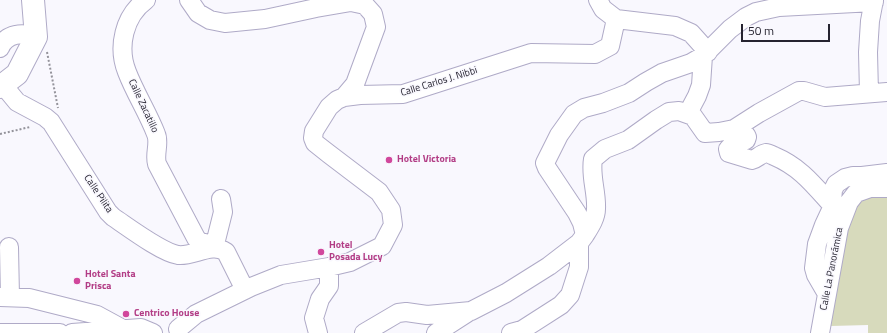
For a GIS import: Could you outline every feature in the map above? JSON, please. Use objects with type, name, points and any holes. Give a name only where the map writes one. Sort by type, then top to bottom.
[{"type":"main road","points":[[2,86],[17,74],[36,37],[33,0]]},
{"type":"street","name":"Calle Zacatillo","points":[[146,0],[139,5],[128,20],[124,34],[123,55],[126,72],[157,135],[157,164],[196,238],[200,242],[214,247]]},
{"type":"street","points":[[177,332],[196,314],[245,290],[281,275],[350,262],[382,246],[393,225],[391,210],[379,192],[315,143],[313,138],[314,131],[329,107],[337,100],[353,92],[376,27],[373,14],[366,5],[351,2],[265,19],[224,23],[210,20],[198,13],[189,0]]},
{"type":"street","points":[[598,0],[603,9],[616,19],[675,26],[691,33],[706,54],[701,85],[688,113]]},
{"type":"street","points":[[436,333],[471,311],[529,279],[549,266],[582,239],[590,228],[596,210],[592,166],[593,159],[605,149],[628,140],[669,112],[679,111],[688,113],[696,119],[706,133],[719,132],[734,129],[759,113],[799,92],[804,91],[825,97],[878,92],[868,52],[870,21],[874,1],[774,3],[746,17],[730,29],[706,54],[691,63],[662,73],[629,94],[584,108],[574,114],[559,135],[546,163],[547,168],[577,212],[582,223],[582,239],[579,267],[570,295],[561,306],[522,330],[511,333]]},
{"type":"street","name":"Calle Carlos J. Nibbi","points":[[353,92],[403,94],[531,53],[595,54],[610,46],[616,19]]},
{"type":"street","points":[[0,48],[2,44],[11,36],[21,34],[36,37]]},
{"type":"street","name":"Calle Pilita","points":[[2,86],[17,102],[45,117],[51,122],[108,212],[113,217],[160,248],[178,255],[192,254],[214,247]]},
{"type":"street","points":[[734,129],[746,134],[747,137],[746,140],[730,147],[728,149],[729,153],[752,160],[766,153],[778,158],[802,172],[831,204]]},
{"type":"street","points":[[827,294],[816,275],[814,268],[817,244],[831,210],[833,190],[836,184],[844,178],[887,173]]},
{"type":"street","name":"Calle La Panorámica","points":[[820,333],[839,228],[849,202],[856,193],[870,188],[887,188]]},
{"type":"street","points":[[221,199],[222,212],[214,247],[222,249],[226,252],[245,290]]},
{"type":"street","points":[[9,247],[5,297],[30,298],[97,315],[121,328]]},
{"type":"street","points":[[314,332],[314,318],[320,299],[329,286],[329,267]]},
{"type":"street","points":[[262,283],[276,269]]},
{"type":"street","points":[[102,311],[126,318],[147,330]]},
{"type":"street","points":[[364,333],[398,313],[406,312],[427,315],[471,311]]},
{"type":"street","points":[[72,333],[121,328],[147,330]]},
{"type":"street","points":[[0,333],[60,333]]},
{"type":"path","points":[[0,134],[60,120],[45,40],[36,37]]},
{"type":"green space","points":[[887,191],[887,333],[868,333],[868,325],[831,326],[841,246],[850,204]]},
{"type":"place","name":"Hotel Victoria","points":[[389,160]]},
{"type":"place","name":"Hotel Posada Lucy","points":[[321,252]]},
{"type":"place","name":"Hotel Santa Prisca","points":[[77,281]]},
{"type":"place","name":"Centrico House","points":[[126,314]]}]
